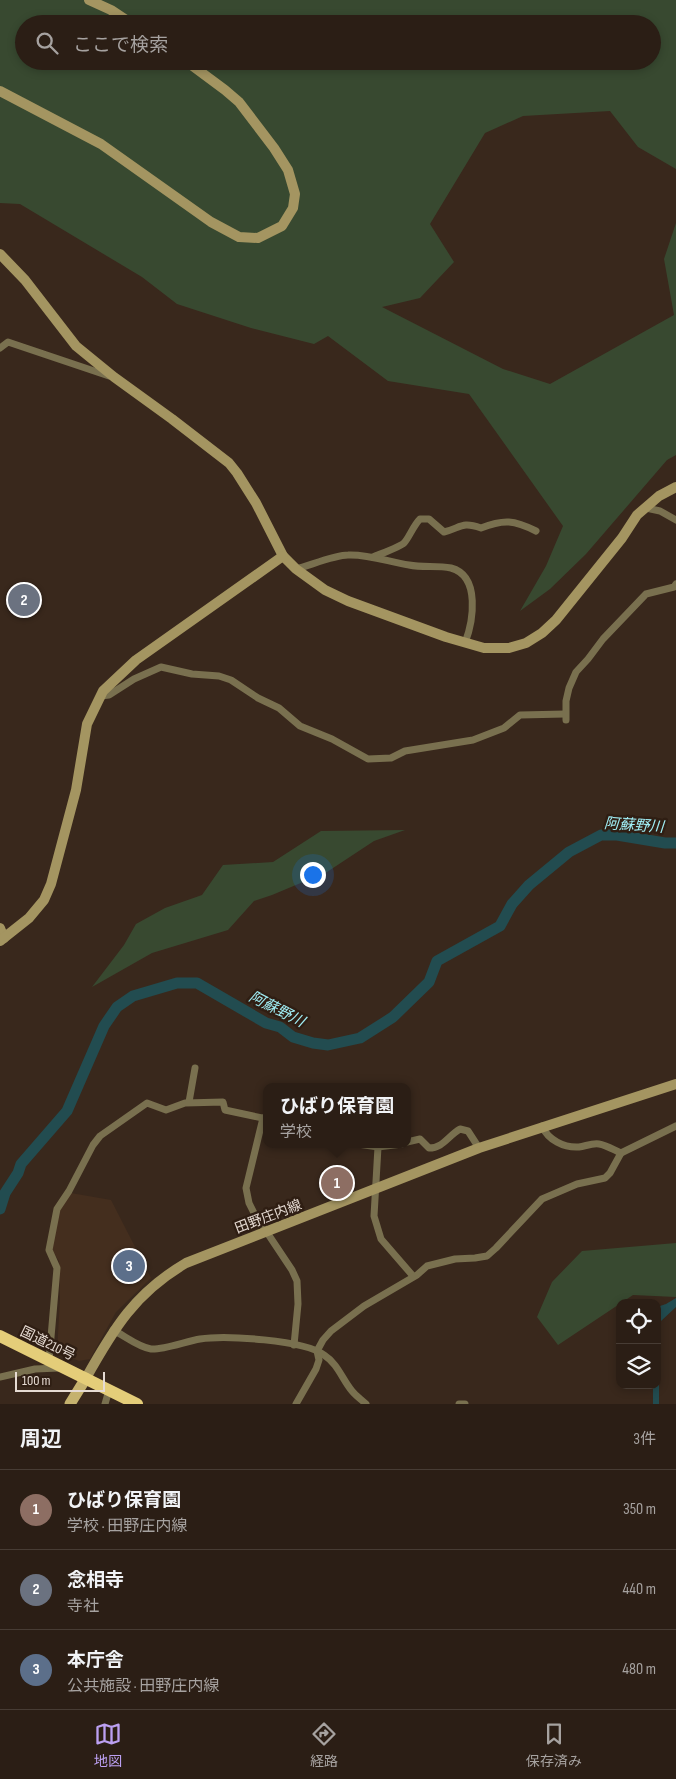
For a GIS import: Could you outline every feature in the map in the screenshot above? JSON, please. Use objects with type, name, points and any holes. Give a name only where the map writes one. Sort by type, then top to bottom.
[{"type":"highway","name":"国道210号","points":[[0,1336],[136,1404]]},
{"type":"main road","points":[[70,1404],[86,1378]]},
{"type":"street","points":[[89,0],[118,15]]},
{"type":"street","points":[[0,91],[101,144],[211,222],[239,237],[258,238],[282,226],[293,208],[295,194],[288,170],[274,148],[239,102],[198,70]]},
{"type":"street","points":[[0,254],[25,280],[76,346],[114,377],[229,463],[238,473],[256,503],[283,556],[296,569],[325,590],[348,601],[464,643],[484,648],[509,648],[526,643],[542,634],[556,620],[622,538],[637,515],[659,496],[676,487]]},
{"type":"street","points":[[0,348],[8,342],[114,377]]},
{"type":"street","points":[[646,508],[660,511],[676,520]]},
{"type":"street","points":[[373,557],[401,546],[406,541],[412,527],[420,519],[429,519],[444,532],[452,530],[461,524],[481,528],[496,522],[510,521],[536,531]]},
{"type":"street","points":[[296,569],[348,555],[373,557],[411,566],[439,566],[454,569],[466,578],[473,601],[470,625],[464,643]]},
{"type":"street","points":[[2,936],[29,918],[44,900],[76,790],[87,724],[103,691],[136,660],[283,556]]},
{"type":"street","points":[[101,696],[109,695],[134,679],[161,667],[192,674],[219,676],[231,680],[258,698],[279,708],[300,726],[332,739],[368,759],[391,758],[404,751],[473,740],[504,728],[520,715],[566,717],[569,688],[576,672],[603,639],[646,594],[674,587],[676,584]]},
{"type":"street","points":[[189,1102],[196,1068]]},
{"type":"street","name":"田野庄内線","points":[[86,1378],[114,1330],[142,1296],[170,1273],[198,1257],[479,1148],[676,1084]]},
{"type":"street","points":[[49,1360],[57,1268],[49,1250],[57,1209],[100,1136],[147,1103],[166,1110],[189,1102],[223,1102],[225,1110],[263,1118]]},
{"type":"street","points":[[263,1125],[246,1188],[249,1202],[297,1281],[298,1304],[294,1345]]},
{"type":"street","points":[[542,1126],[547,1136],[569,1146],[579,1147],[596,1143],[603,1144],[621,1153]]},
{"type":"street","points":[[296,1404],[316,1369],[319,1360],[317,1351],[323,1340],[331,1331],[364,1306],[427,1266],[440,1262],[487,1256],[542,1199],[576,1184],[605,1178],[610,1173],[621,1153],[676,1126]]},
{"type":"street","points":[[411,1141],[420,1139],[429,1148],[435,1148],[443,1144],[451,1134],[460,1129],[468,1131],[479,1148]]},
{"type":"street","points":[[378,1148],[374,1216],[381,1239],[414,1276]]},
{"type":"street","points":[[114,1330],[152,1349],[183,1341],[226,1337],[273,1341],[317,1351],[324,1354],[339,1370],[352,1390],[366,1404]]},
{"type":"street","points":[[0,1377],[35,1368],[67,1368]]},
{"type":"street","points":[[105,1404],[109,1390]]},
{"type":"street","points":[[459,1404],[465,1404]]},
{"type":"shaded area","points":[[71,1193],[111,1200],[151,1278],[116,1312],[90,1359],[79,1361],[57,1352],[60,1299],[59,1261],[50,1247],[60,1207]]},
{"type":"green space","points":[[0,0],[676,0],[676,169],[638,147],[610,111],[523,116],[485,133],[430,224],[454,262],[420,298],[382,307],[503,369],[550,384],[674,315],[664,259],[676,223],[676,455],[667,460],[586,554],[550,589],[520,611],[546,566],[563,526],[469,394],[388,381],[328,336],[314,344],[251,328],[177,304],[142,277],[20,204],[0,203]]},
{"type":"green space","points":[[405,830],[374,841],[327,872],[254,901],[228,930],[152,953],[92,987],[124,945],[136,924],[165,908],[202,895],[223,865],[273,862],[321,831]]},
{"type":"green space","points":[[676,1243],[676,1297],[633,1295],[627,1299],[616,1299],[616,1306],[558,1345],[537,1317],[552,1282],[582,1251]]},
{"type":"water","points":[[676,1298],[676,1307],[661,1321],[661,1306]]},
{"type":"waterway","name":"阿蘇野川","points":[[0,1209],[5,1193],[18,1173],[21,1164],[67,1111],[104,1026],[117,1007],[133,996],[177,983],[197,983],[266,1023],[280,1027],[293,1037],[328,1045],[360,1038],[393,1017],[429,982],[437,961],[500,926],[512,904],[529,885],[569,852],[601,835],[617,835],[676,843]]},
{"type":"waterway","points":[[656,1389],[656,1404]]},
{"type":"place","name":"念相寺","points":[[24,600]]},
{"type":"place","name":"ひばり保育園","points":[[337,1183]]},
{"type":"place","name":"本庁舎","points":[[129,1266]]}]
